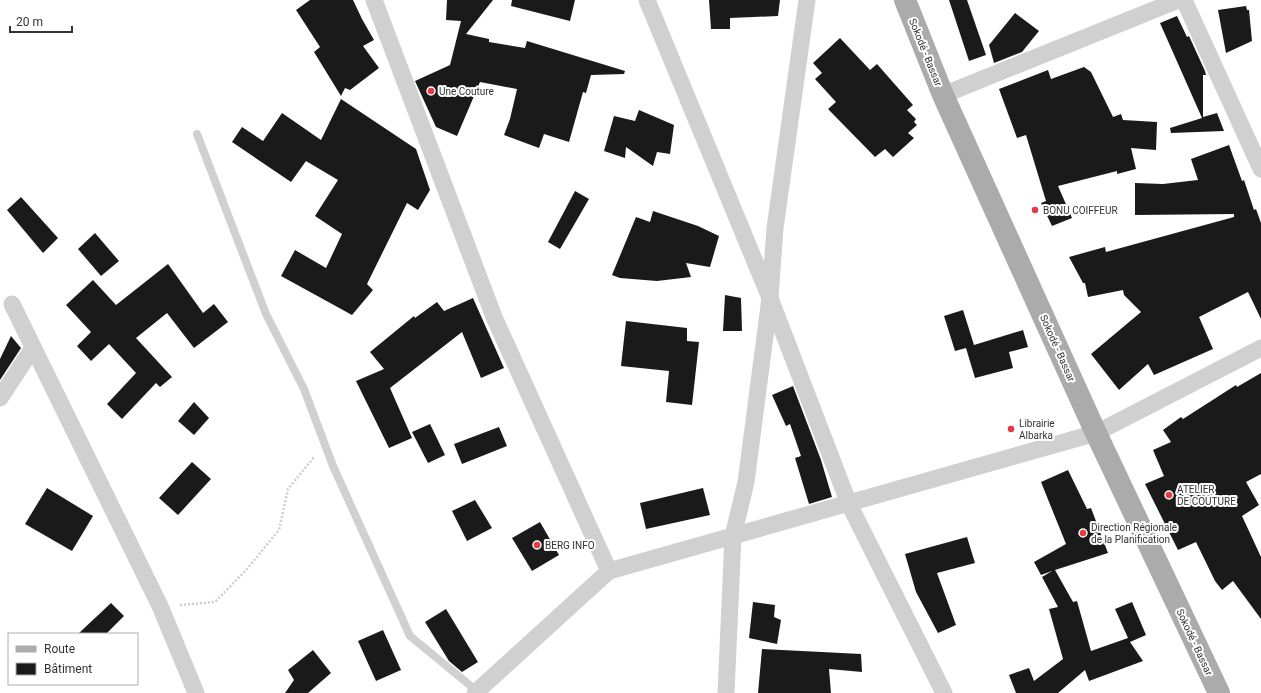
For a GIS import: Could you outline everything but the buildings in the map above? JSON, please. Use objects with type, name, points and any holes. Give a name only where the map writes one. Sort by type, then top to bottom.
[{"type":"main road","name":"Sokodé - Bassar","points":[[905,0],[943,95],[1096,433],[1219,693]]},
{"type":"street","points":[[374,0],[494,316],[609,571]]},
{"type":"street","points":[[647,0],[770,298],[849,504],[944,693]]},
{"type":"street","points":[[726,693],[733,536],[746,482],[770,298],[775,228],[807,0]]},
{"type":"street","points":[[943,95],[1178,0]]},
{"type":"street","points":[[1184,0],[1261,169]]},
{"type":"street","points":[[12,304],[160,606],[196,693]]},
{"type":"street","points":[[0,398],[33,348]]},
{"type":"street","points":[[476,692],[609,571],[1096,433],[1261,348]]},
{"type":"lane","points":[[197,134],[266,314],[304,389],[334,466],[410,636],[476,692]]},
{"type":"path","points":[[160,606],[215,602],[247,569],[280,530],[288,489],[315,456],[334,466]]},
{"type":"place","name":"Une Couture","points":[[431,91]]},
{"type":"place","name":"BONU COIFFEUR","points":[[1035,210]]},
{"type":"place","name":"Librairie Albarka","points":[[1011,429]]},
{"type":"place","name":"ATELIER DE COUTURE","points":[[1169,495]]},
{"type":"place","name":"Direction Régionale de la Planification","points":[[1083,533]]},
{"type":"place","name":"BERG INFO","points":[[537,545]]}]
